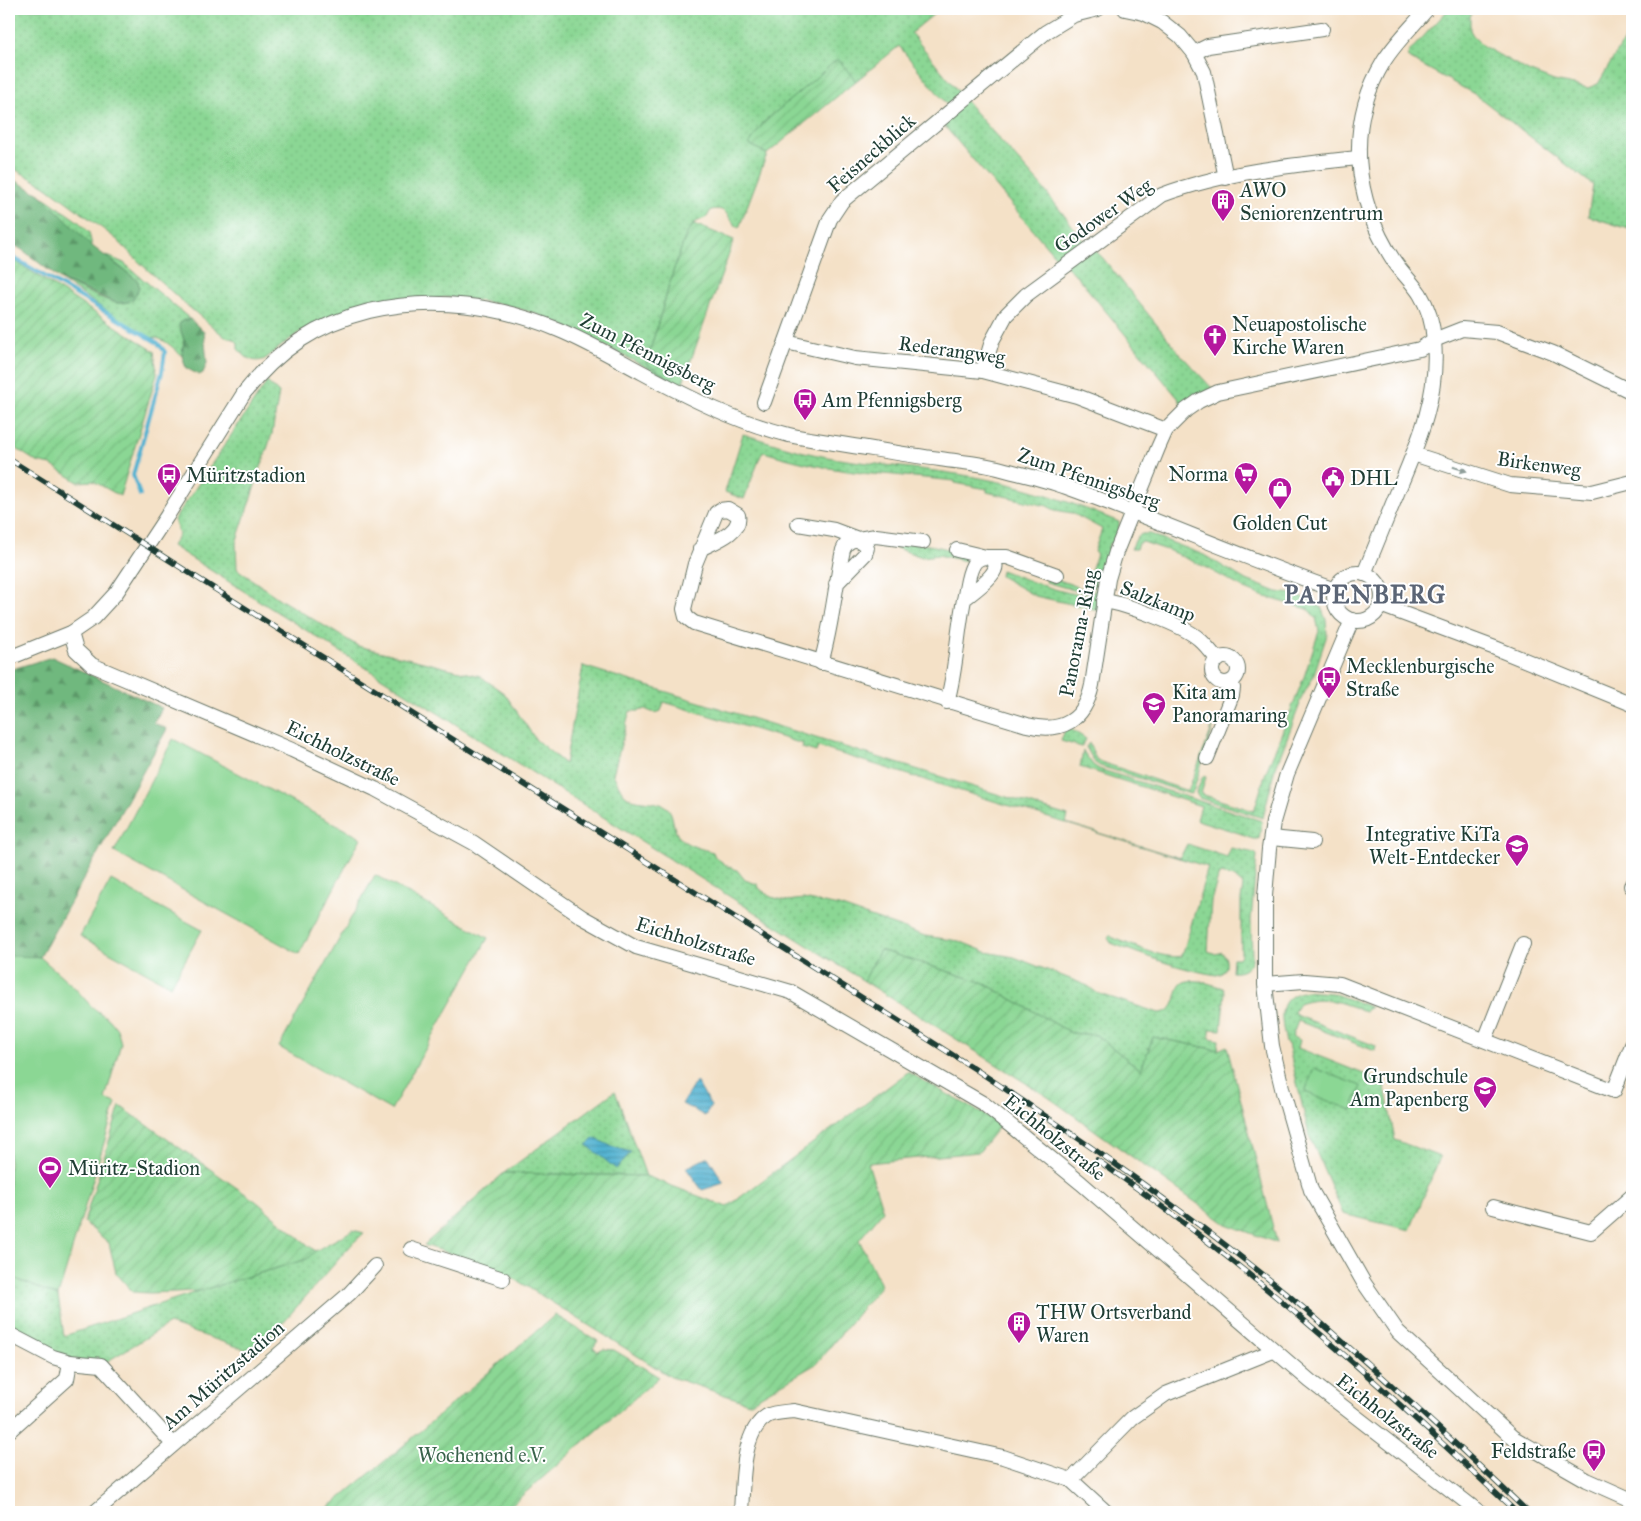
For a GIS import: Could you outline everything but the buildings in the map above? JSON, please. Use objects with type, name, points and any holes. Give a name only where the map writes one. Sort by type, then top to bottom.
[{"type":"street","name":"Feisneckblick","points":[[764,402],[830,219],[842,201],[1046,32],[1074,15],[1098,9]]},
{"type":"street","points":[[1125,9],[1144,13],[1162,22],[1180,36],[1194,53],[1204,72],[1226,178]]},
{"type":"street","points":[[1364,574],[1428,414],[1433,391],[1435,366],[1434,340],[1429,315],[1420,294],[1394,261],[1376,227],[1366,197],[1358,158],[1362,112],[1374,80],[1395,46],[1428,9]]},
{"type":"street","points":[[1194,53],[1208,46],[1322,29]]},
{"type":"street","name":"Godower Weg","points":[[983,371],[992,341],[1006,315],[1026,295],[1162,196],[1176,190],[1226,178],[1292,165],[1358,158]]},
{"type":"street","name":"Zum Pfennigsberg","points":[[9,658],[71,633],[93,618],[116,593],[244,393],[268,364],[302,338],[323,327],[355,314],[380,308],[415,304],[444,303],[474,306],[532,319],[560,330],[677,391],[728,415],[789,435],[993,467],[1063,486],[1335,590]]},
{"type":"street","points":[[1166,430],[1186,410],[1218,392],[1420,349],[1434,340],[1462,329],[1497,332],[1553,353],[1632,392]]},
{"type":"street","name":"Rederangweg","points":[[786,342],[855,358],[983,371],[1077,396],[1166,430]]},
{"type":"street","name":"Panorama-Ring","points":[[700,549],[731,532],[742,514],[728,508],[716,513],[700,549],[684,603],[684,614],[694,623],[947,702],[1040,728],[1051,729],[1070,722],[1083,709],[1090,694],[1104,601],[1111,569],[1166,430]]},
{"type":"street","name":"Birkenweg","points":[[1413,454],[1510,485],[1592,492],[1632,482]]},
{"type":"street","points":[[798,524],[834,530],[864,542],[867,548],[865,554],[836,584]]},
{"type":"street","points":[[821,663],[836,584],[846,544],[851,540],[876,536],[923,542]]},
{"type":"street","points":[[957,550],[986,557],[995,563],[994,572],[991,577],[964,599]]},
{"type":"street","points":[[947,702],[951,687],[964,599],[972,566],[979,558],[1006,557],[1057,575]]},
{"type":"street","points":[[1352,574],[1364,574],[1377,583],[1381,590],[1382,598],[1376,613],[1369,618],[1352,620],[1341,613],[1336,606],[1335,590],[1341,580],[1352,574]]},
{"type":"street","name":"Salzkamp","points":[[1104,601],[1123,604],[1187,631],[1199,639],[1218,660],[1230,658],[1236,664],[1238,672],[1235,679],[1231,682],[1233,688],[1232,695],[1207,758]]},
{"type":"street","points":[[1380,605],[1496,648],[1632,704]]},
{"type":"street","points":[[1352,620],[1287,774],[1271,838],[1265,896],[1265,984],[1272,1046],[1311,1190],[1364,1283],[1398,1332],[1512,1437],[1587,1480],[1632,1500]]},
{"type":"street","name":"Eichholzstraße","points":[[71,633],[76,650],[92,665],[292,750],[375,789],[474,843],[582,917],[636,947],[717,969],[790,992],[984,1104],[1081,1183],[1273,1351],[1479,1512]]},
{"type":"street","points":[[1271,838],[1312,842]]},
{"type":"street","points":[[1484,1040],[1523,944]]},
{"type":"street","points":[[1265,984],[1304,981],[1340,984],[1614,1091],[1632,1045]]},
{"type":"street","points":[[1492,1207],[1591,1232],[1632,1196]]},
{"type":"street","points":[[411,1249],[503,1279]]},
{"type":"street","name":"Am Müritzstadion","points":[[95,1512],[349,1294],[375,1266]]},
{"type":"street","points":[[9,1334],[53,1357],[70,1362],[101,1366],[173,1444]]},
{"type":"street","points":[[1071,1480],[1132,1418],[1166,1394],[1273,1351]]},
{"type":"street","points":[[9,1421],[59,1377],[70,1362]]},
{"type":"street","points":[[9,1431],[67,1380],[70,1362]]},
{"type":"street","points":[[741,1512],[746,1454],[753,1432],[768,1415],[794,1411],[1003,1457],[1071,1480],[1106,1512]]},
{"type":"green space","points":[[9,9],[940,9],[911,33],[975,112],[1042,187],[1082,238],[1102,257],[1182,356],[1218,392],[1182,405],[1074,273],[1055,256],[942,123],[954,113],[899,46],[856,81],[838,60],[764,122],[749,144],[767,154],[739,228],[725,212],[717,209],[711,210],[707,217],[694,223],[686,235],[646,364],[685,387],[563,325],[534,313],[506,305],[445,297],[322,321],[298,333],[265,359],[253,360],[238,349],[238,343],[234,339],[225,337],[184,303],[116,239],[45,186],[9,166]]},
{"type":"green space","points":[[1449,9],[1472,9],[1470,30],[1483,46],[1528,71],[1554,81],[1588,88],[1598,84],[1632,27],[1632,230],[1588,216],[1593,185],[1476,95],[1407,57],[1409,52]]},
{"type":"green space","points":[[838,59],[856,81],[767,154],[749,144],[764,122]]},
{"type":"green space","points":[[9,177],[41,195],[92,246],[138,281],[139,287],[135,297],[129,302],[117,303],[61,280],[24,251],[9,242]]},
{"type":"green space","points":[[41,195],[79,222],[89,232],[92,246]]},
{"type":"green space","points":[[694,224],[734,240],[682,385],[646,364],[674,269],[686,235]]},
{"type":"green space","points":[[105,255],[124,263],[190,319],[182,321],[179,325],[184,340],[182,356],[162,340],[147,338],[61,280],[114,302],[124,303],[132,300],[138,290],[138,281]]},
{"type":"green space","points":[[9,257],[154,351],[157,374],[120,496],[93,481],[78,482],[51,465],[37,462],[9,444]]},
{"type":"green space","points":[[190,319],[204,332],[207,363],[203,373],[199,375],[186,368],[182,356],[184,340],[179,325],[182,321]]},
{"type":"green space","points":[[267,382],[279,393],[272,434],[236,543],[237,569],[281,600],[358,646],[480,676],[505,694],[536,740],[565,764],[583,666],[1068,816],[1066,823],[1180,858],[1187,844],[1227,857],[1231,848],[1255,853],[1257,855],[1251,920],[1252,960],[1244,970],[1232,972],[1233,958],[1239,958],[1241,955],[1241,900],[1243,885],[1234,877],[1219,874],[1211,901],[1208,951],[1216,954],[1222,952],[1226,959],[1226,966],[1223,972],[1216,975],[1175,966],[1111,943],[1108,938],[1110,935],[1113,938],[1157,954],[1174,957],[1182,956],[1208,867],[818,747],[816,752],[802,748],[803,744],[664,702],[659,712],[645,709],[630,711],[613,774],[624,794],[628,797],[665,806],[671,812],[675,831],[681,839],[713,852],[715,857],[737,870],[745,880],[757,884],[760,889],[771,897],[787,901],[803,899],[839,906],[925,936],[959,941],[986,952],[1014,957],[1088,986],[1097,993],[1159,1013],[1171,1008],[1179,987],[1188,981],[1197,981],[1223,988],[1225,991],[1221,1030],[1210,1029],[1210,1038],[1219,1040],[1218,1050],[1153,1037],[1141,1070],[1096,1035],[1071,1033],[984,983],[880,950],[864,981],[172,546],[179,534],[174,520]]},
{"type":"green space","points":[[743,434],[827,457],[960,474],[1000,482],[1045,494],[1104,516],[1119,522],[1119,527],[1114,544],[1110,543],[1108,548],[1112,550],[1103,577],[1100,576],[1091,591],[1084,593],[1046,582],[1048,576],[1084,589],[1097,554],[1094,552],[1102,529],[1072,513],[1055,510],[1043,504],[987,492],[987,489],[955,483],[955,481],[838,470],[764,452],[761,455],[744,499],[725,492]]},
{"type":"green space","points":[[1142,534],[1150,534],[1204,555],[1244,579],[1277,592],[1293,594],[1308,599],[1321,607],[1326,620],[1327,635],[1313,677],[1299,703],[1274,772],[1263,818],[1199,798],[1196,793],[1203,776],[1206,777],[1201,794],[1254,811],[1266,772],[1304,677],[1319,631],[1316,618],[1308,609],[1262,596],[1245,589],[1203,566],[1170,551],[1143,542],[1138,544],[1136,549],[1131,549],[1137,537]]},
{"type":"green space","points":[[874,542],[910,543],[944,548],[966,556],[966,561],[938,555],[922,557],[888,545],[874,544]]},
{"type":"green space","points":[[1001,570],[1048,587],[1075,594],[1085,595],[1093,593],[1101,581],[1098,610],[1035,596],[1000,576]]},
{"type":"green space","points":[[52,657],[162,708],[154,723],[167,729],[40,957],[9,956],[9,670]]},
{"type":"green space","points":[[1216,718],[1193,792],[1190,794],[1100,766],[1095,763],[1086,747],[1089,743],[1096,759],[1101,762],[1188,791]]},
{"type":"green space","points":[[1069,728],[1086,739],[1082,747],[1061,741],[1065,730]]},
{"type":"green space","points":[[173,739],[361,838],[299,954],[114,852]]},
{"type":"green space","points":[[1083,751],[1093,765],[1099,769],[1262,821],[1259,839],[1253,839],[1197,820],[1201,806],[1080,767]]},
{"type":"green space","points":[[375,875],[488,938],[391,1110],[279,1047]]},
{"type":"green space","points":[[111,880],[202,930],[171,986],[80,936]]},
{"type":"green space","points":[[880,950],[984,983],[1071,1033],[1096,1035],[1141,1070],[1153,1037],[1218,1050],[1227,1046],[1277,1243],[1226,1224],[1048,1097],[864,981]]},
{"type":"green space","name":"Müritz-Stadion","points":[[9,956],[40,957],[73,986],[92,1007],[110,1020],[117,1029],[121,1043],[105,1099],[116,1103],[58,1296],[9,1276]]},
{"type":"green space","points":[[1305,991],[1332,993],[1371,1007],[1365,1011],[1324,999],[1316,999],[1299,1003],[1294,1012],[1296,1015],[1376,1046],[1375,1051],[1298,1021],[1292,1037],[1300,1040],[1298,1048],[1384,1082],[1395,1140],[1440,1157],[1410,1230],[1343,1214],[1309,1135],[1288,1044],[1286,1043],[1282,1017],[1284,1004],[1295,994]]},
{"type":"green space","points":[[1314,1068],[1361,1086],[1352,1110],[1305,1092]]},
{"type":"green space","points":[[908,1072],[1001,1124],[979,1152],[868,1163],[883,1211],[859,1240],[881,1285],[816,1364],[749,1403],[671,1377],[499,1269],[424,1245],[504,1173],[646,1176],[727,1207]]},
{"type":"green space","points":[[615,1091],[646,1176],[504,1173]]},
{"type":"green space","points":[[120,1106],[257,1202],[315,1251],[307,1259],[199,1291],[133,1292],[116,1273],[109,1243],[84,1222]]},
{"type":"green space","points":[[353,1230],[364,1233],[256,1353],[169,1324],[101,1365],[70,1362],[9,1334],[9,1276],[58,1296],[64,1336],[199,1291],[307,1259],[315,1251]]},
{"type":"green space","name":"Wochenend e.V.","points":[[555,1315],[598,1341],[593,1348],[598,1352],[604,1349],[614,1350],[659,1377],[503,1512],[323,1512],[409,1441]]},
{"type":"water","points":[[696,1081],[711,1106],[705,1116],[682,1104]]},
{"type":"water","points":[[594,1138],[613,1147],[631,1152],[616,1169],[587,1145]]},
{"type":"water","points":[[708,1157],[724,1183],[702,1190],[686,1168]]},
{"type":"waterway","points":[[9,255],[158,343],[165,352],[162,372],[133,475],[140,495]]},
{"type":"railway","points":[[9,459],[975,1069],[1090,1147],[1166,1200],[1276,1285],[1404,1396],[1528,1512]]},
{"type":"railway","points":[[1097,1160],[1153,1200],[1261,1284],[1365,1373],[1516,1512]]},
{"type":"place","name":"AWO Seniorenzentrum","points":[[1223,222]]},
{"type":"place","name":"Neuapostolische Kirche Waren","points":[[1215,357]]},
{"type":"place","name":"Am Pfennigsberg","points":[[805,421]]},
{"type":"place","name":"Norma","points":[[1246,495]]},
{"type":"place","name":"Müritzstadion","points":[[169,496]]},
{"type":"place","name":"DHL","points":[[1333,499]]},
{"type":"place","name":"Golden Cut","points":[[1280,510]]},
{"type":"place","name":"Mecklenburgische Straße","points":[[1329,699]]},
{"type":"place","name":"Kita am Panoramaring","points":[[1154,725]]},
{"type":"place","name":"Integrative KiTa Welt-Entdecker","points":[[1517,867]]},
{"type":"place","name":"Grundschule Am Papenberg","points":[[1485,1109]]},
{"type":"place","name":"Müritz-Stadion","points":[[50,1189]]},
{"type":"place","name":"THW Ortsverband Waren","points":[[1019,1344]]},
{"type":"place","name":"Feldstraße","points":[[1594,1472]]},
{"type":"district","name":"PAPENBERG","points":[[1365,594]]}]
